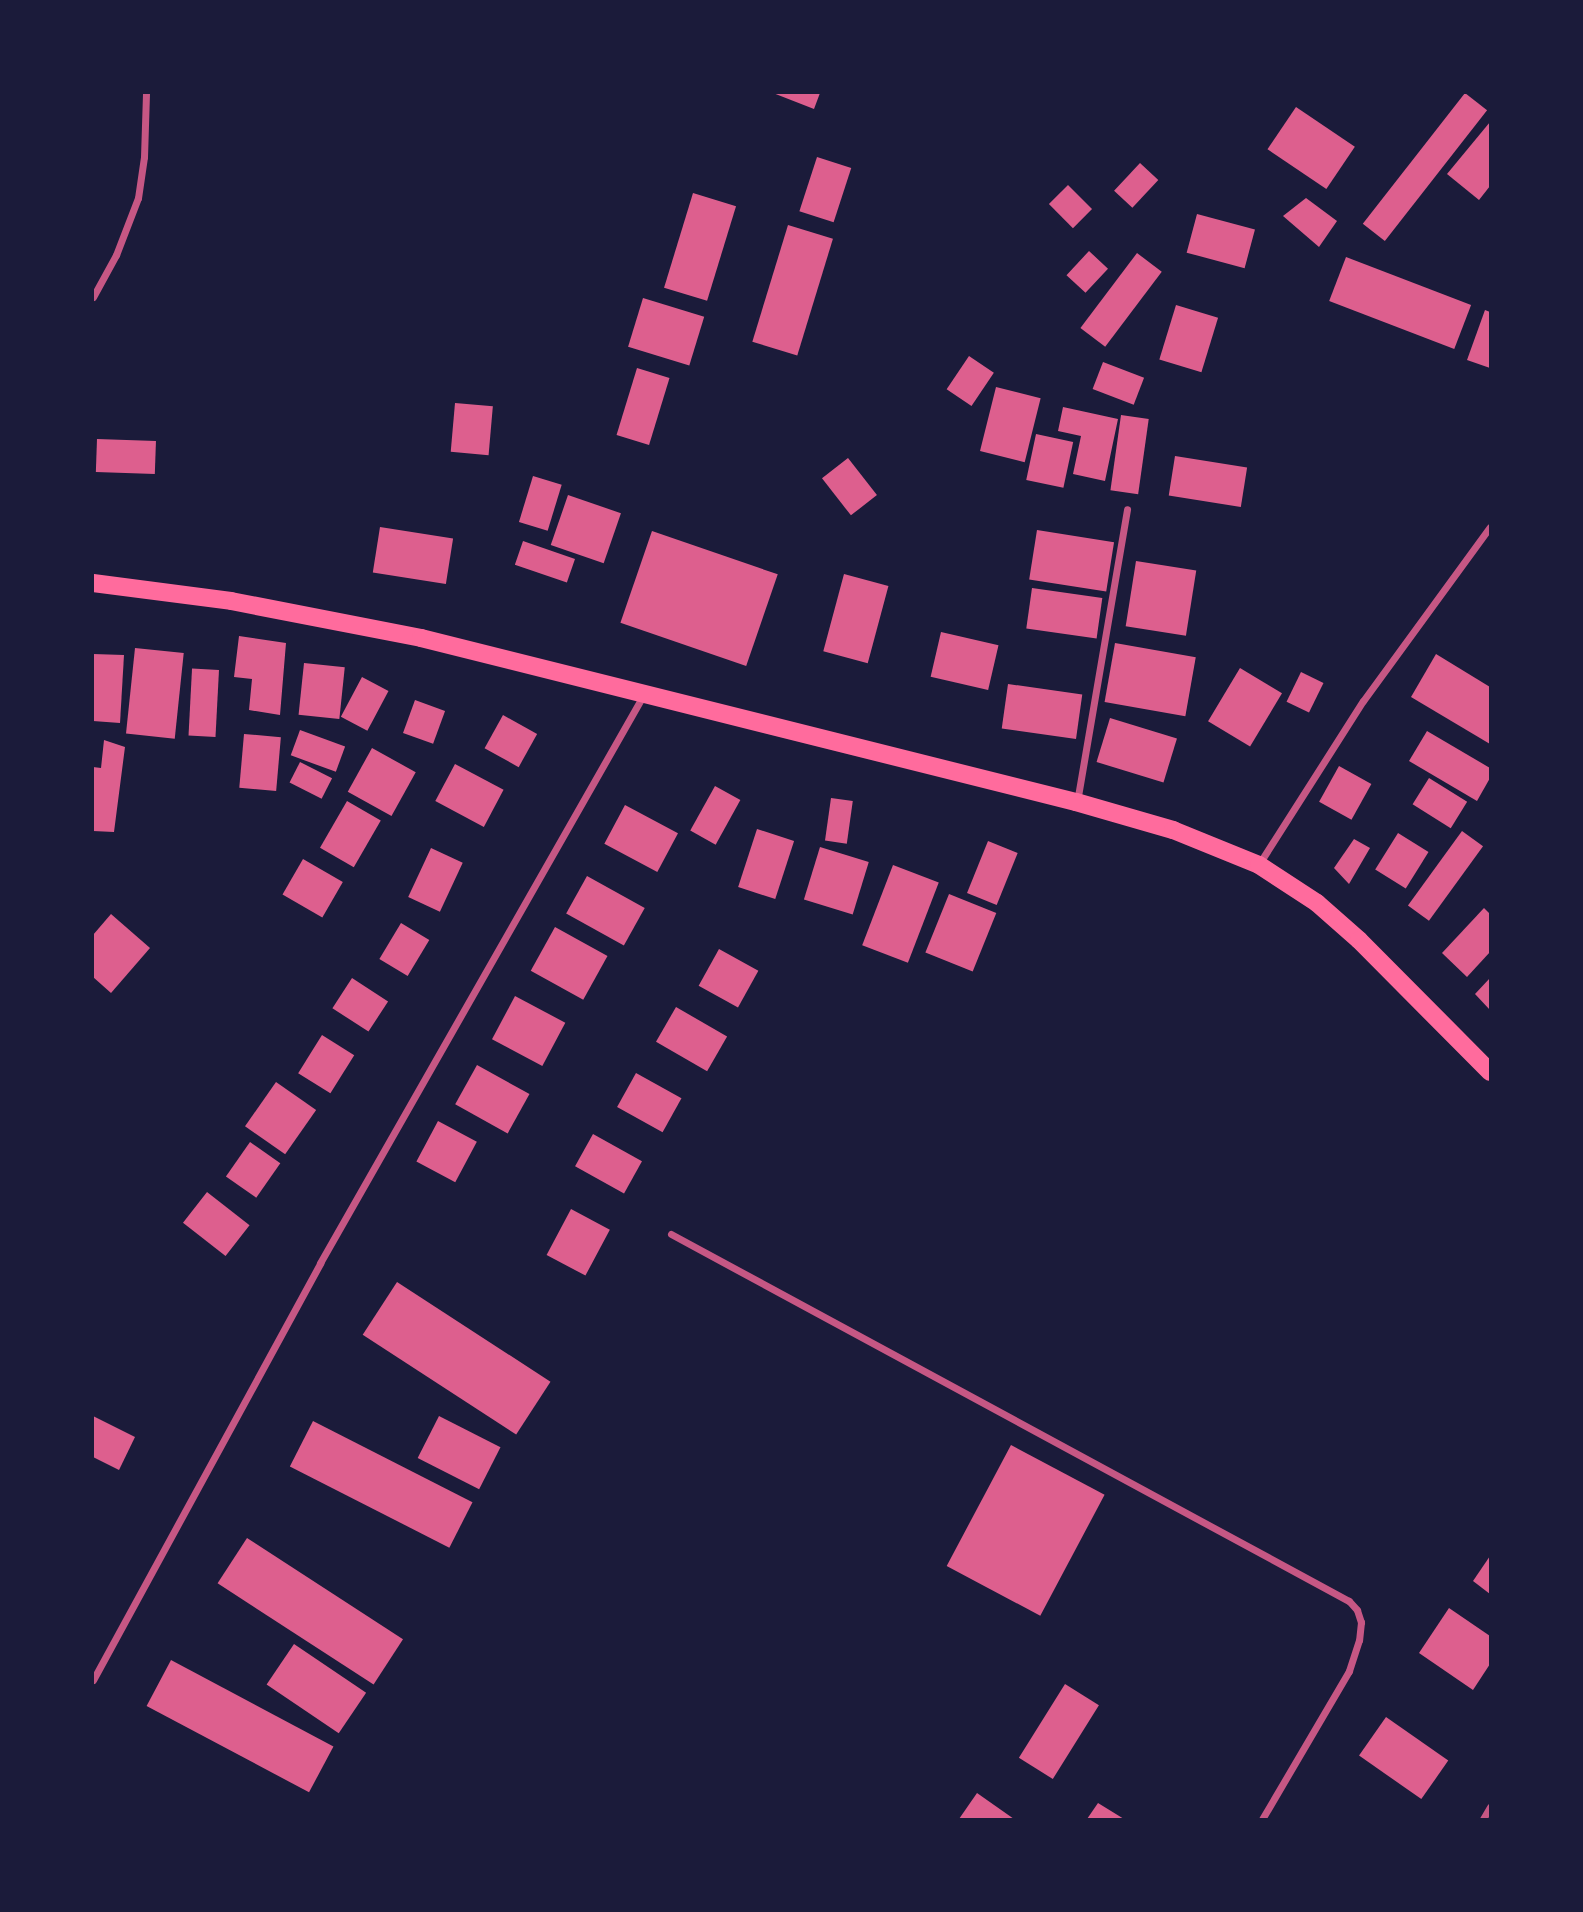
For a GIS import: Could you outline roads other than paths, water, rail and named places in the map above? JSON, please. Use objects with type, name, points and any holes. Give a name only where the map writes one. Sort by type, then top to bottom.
[{"type":"main road","points":[[93,583],[230,601],[421,638],[1076,802],[1173,830],[1259,865],[1317,903],[1359,940],[1490,1072]]},
{"type":"street","points":[[93,297],[116,255],[138,198],[144,157],[145,93]]},
{"type":"street","points":[[1076,802],[1126,509]]},
{"type":"street","points":[[1259,865],[1363,701],[1490,527]]},
{"type":"street","points":[[93,1680],[327,1250],[644,694]]},
{"type":"street","points":[[671,1234],[1349,1601],[1361,1622],[1359,1640],[1349,1671],[1262,1819]]},
{"type":"street","points":[[1483,1819],[1490,1807]]}]
